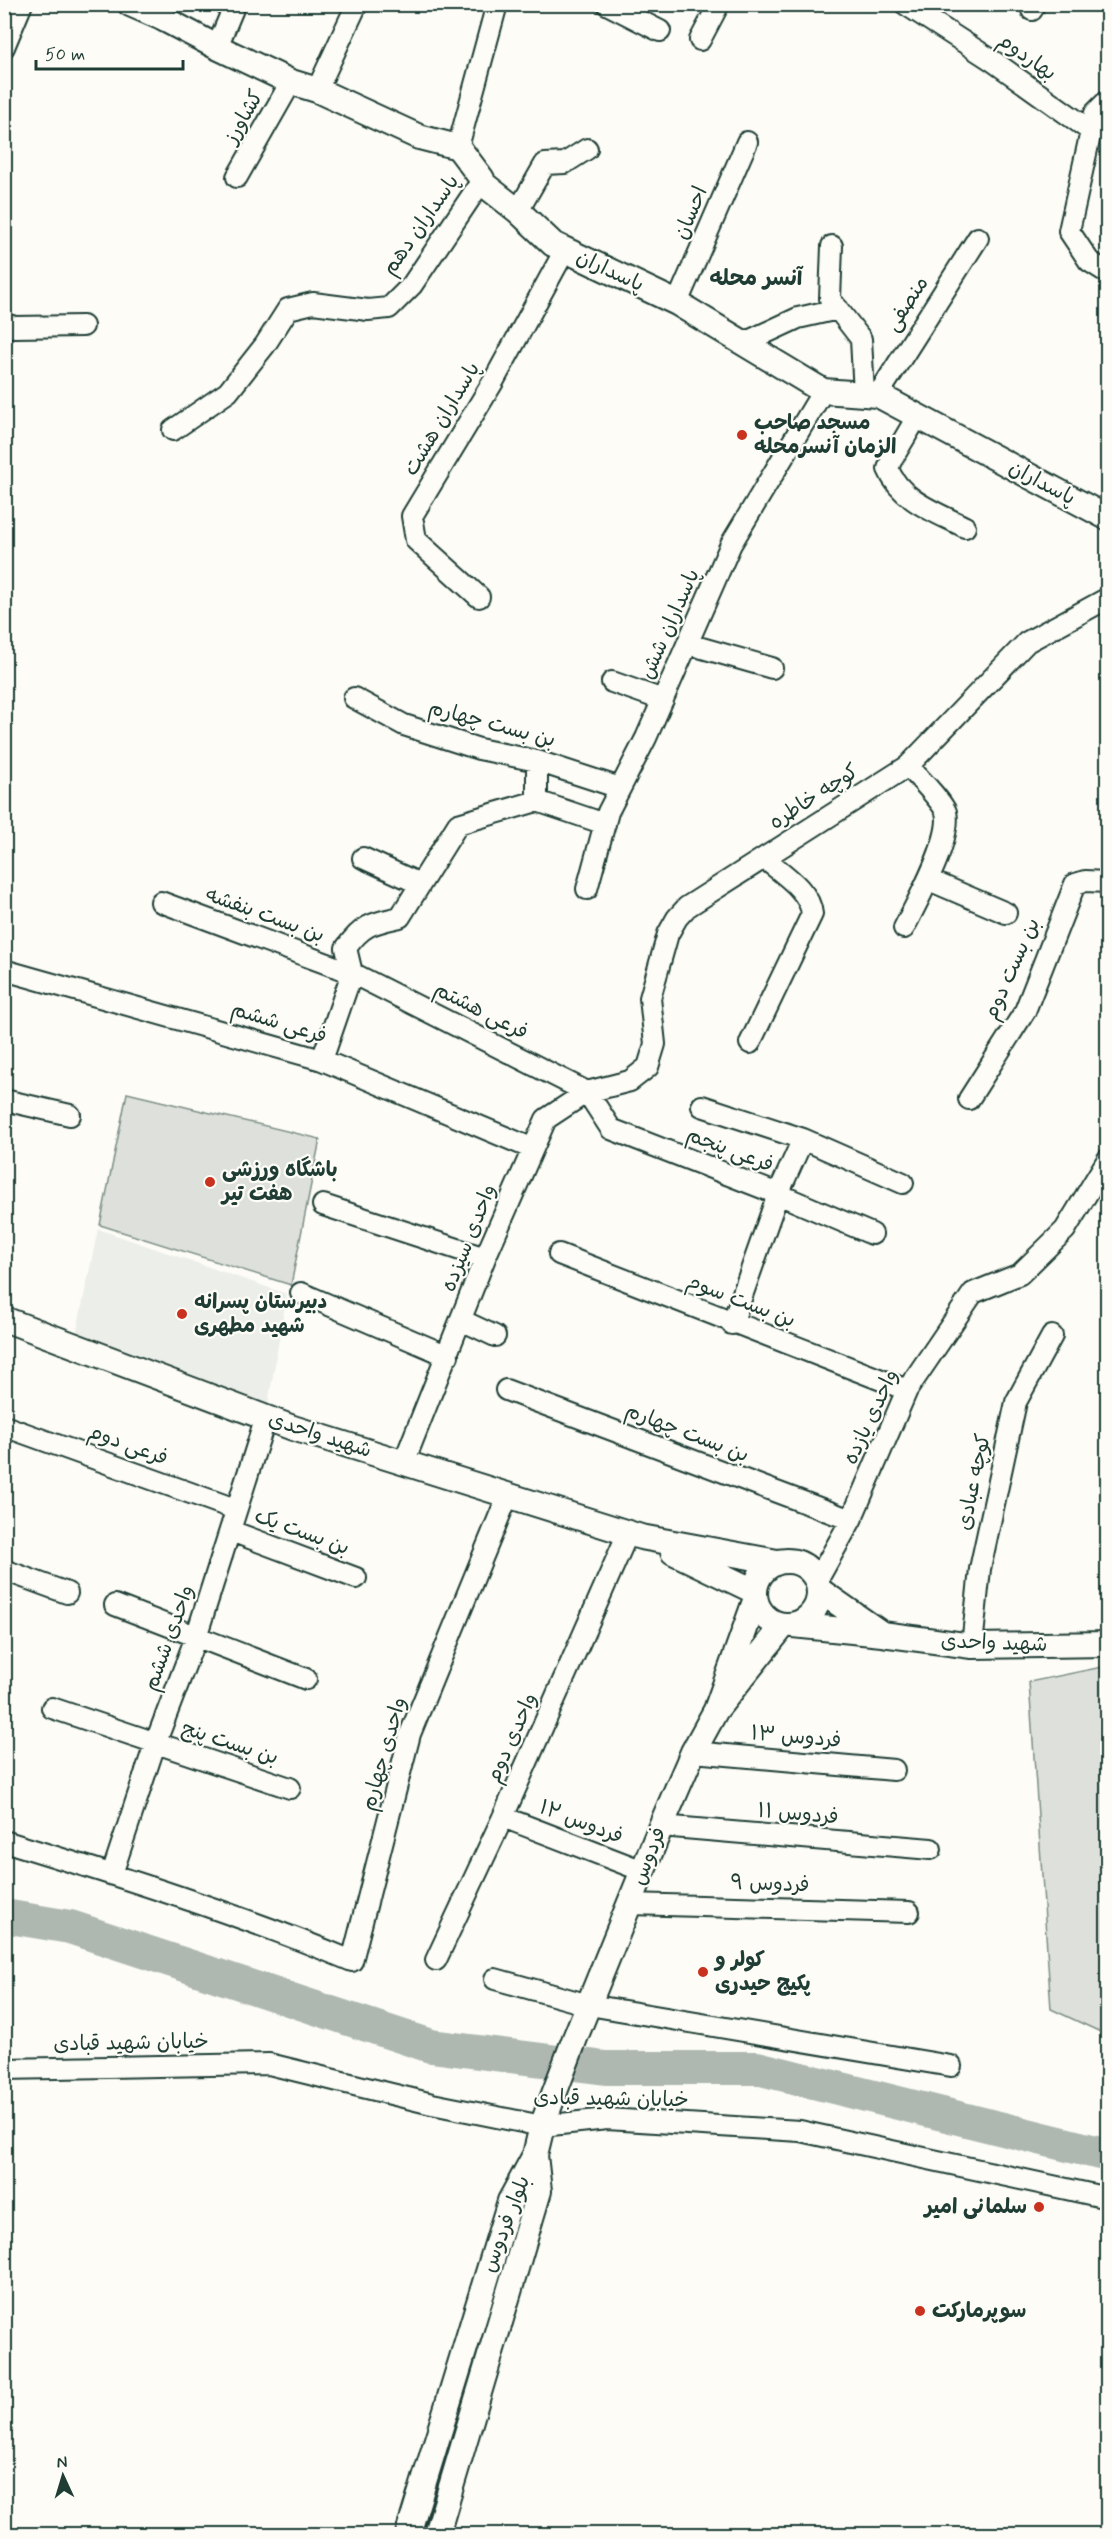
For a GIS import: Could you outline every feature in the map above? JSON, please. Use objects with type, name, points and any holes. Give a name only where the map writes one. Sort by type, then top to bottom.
[{"type":"street","points":[[4,47],[22,4]]},
{"type":"street","points":[[130,4],[291,82],[317,90],[419,137],[458,147],[497,4]]},
{"type":"street","points":[[217,47],[235,4]]},
{"type":"street","points":[[317,90],[357,4]]},
{"type":"street","points":[[607,4],[660,31]]},
{"type":"street","points":[[700,40],[719,4]]},
{"type":"street","name":"بهاردوم","points":[[905,4],[993,61],[1091,131]]},
{"type":"street","name":"کشاورز","points":[[237,177],[291,82]]},
{"type":"street","points":[[1107,100],[1095,113],[1069,231],[1089,261],[1107,273]]},
{"type":"street","name":"احسان","points":[[677,303],[747,142]]},
{"type":"street","name":"پاسداران","points":[[458,147],[482,179],[481,182],[518,211],[553,244],[677,303],[823,391],[871,394],[1107,518]]},
{"type":"street","points":[[518,211],[545,164],[565,163],[586,149]]},
{"type":"street","name":"پاسداران دهم","points":[[174,430],[228,392],[265,345],[288,309],[313,303],[368,310],[389,308],[412,285],[481,182]]},
{"type":"street","name":"منصفی","points":[[871,394],[978,238]]},
{"type":"street","points":[[832,246],[830,299],[861,339],[871,394]]},
{"type":"street","name":"پاسداران هشت","points":[[479,597],[416,540],[412,516],[493,382],[565,250]]},
{"type":"street","points":[[744,343],[798,318],[838,309]]},
{"type":"street","points":[[4,323],[14,327],[83,326]]},
{"type":"street","name":"پاسداران شش","points":[[587,889],[605,824],[620,788],[663,700],[731,544],[823,391]]},
{"type":"street","points":[[917,417],[888,469],[894,482],[905,495],[965,527]]},
{"type":"street","name":"كوچه خاطره","points":[[630,1081],[648,1067],[655,1044],[650,998],[668,934],[677,918],[687,907],[908,766],[1027,642],[1107,598]]},
{"type":"street","points":[[688,644],[772,668]]},
{"type":"street","points":[[612,682],[663,700]]},
{"type":"street","name":"بن بست چهارم","points":[[354,698],[404,725],[479,749],[537,760],[620,788]]},
{"type":"street","points":[[537,760],[537,801]]},
{"type":"street","points":[[904,928],[929,880],[947,824],[946,810],[908,766]]},
{"type":"street","points":[[322,1060],[352,973],[346,948],[357,932],[372,923],[400,917],[458,824],[537,801],[605,824]]},
{"type":"street","points":[[363,858],[420,884]]},
{"type":"street","points":[[750,1043],[812,914],[811,904],[806,895],[764,858]]},
{"type":"street","points":[[929,880],[1006,913]]},
{"type":"street","name":"بن بست دوم","points":[[969,1099],[1025,1011],[1075,884],[1085,881],[1107,882]]},
{"type":"street","name":"بن بست بنفشه","points":[[161,902],[352,973]]},
{"type":"street","name":"فرعی ششم","points":[[5,970],[322,1060],[531,1148]]},
{"type":"street","name":"فرعی هشتم","points":[[352,973],[587,1092]]},
{"type":"street","name":"واحدی سیزده","points":[[404,1462],[485,1258],[531,1148],[546,1119],[587,1092],[630,1081]]},
{"type":"street","name":"فرعی پنجم","points":[[587,1092],[611,1129],[778,1194],[872,1234]]},
{"type":"street","points":[[4,1100],[70,1115]]},
{"type":"street","points":[[702,1106],[803,1139],[903,1183]]},
{"type":"street","points":[[732,1324],[778,1194],[803,1139]]},
{"type":"street","name":"واحدی یازده","points":[[818,1586],[851,1520],[907,1390],[973,1293],[1020,1274],[1065,1230],[1107,1159]]},
{"type":"street","points":[[323,1205],[485,1258]]},
{"type":"street","name":"بن بست سوم","points":[[559,1254],[732,1324],[907,1390]]},
{"type":"street","points":[[301,1293],[448,1356]]},
{"type":"street","name":"شهید واحدی","points":[[4,1319],[266,1418],[634,1535]]},
{"type":"street","points":[[461,1320],[495,1336]]},
{"type":"street","name":"کوچه عبادی","points":[[972,1646],[980,1569],[1016,1402],[1052,1336]]},
{"type":"street","name":"بن بست چهارم","points":[[506,1390],[851,1520]]},
{"type":"street","name":"واحدی ششم","points":[[112,1874],[155,1744],[196,1637],[231,1531],[235,1509],[266,1418]]},
{"type":"street","name":"فرعی دوم","points":[[4,1426],[235,1509]]},
{"type":"street","name":"واحدی چهارم","points":[[112,1874],[281,1932],[352,1961],[410,1734],[508,1495]]},
{"type":"street","name":"بن بست یک","points":[[231,1531],[356,1578]]},
{"type":"street","points":[[634,1535],[777,1562],[796,1562],[805,1567],[818,1586],[882,1634]]},
{"type":"street","points":[[634,1535],[755,1596],[765,1618],[788,1625]]},
{"type":"street","name":"واحدی دوم","points":[[436,1960],[634,1535]]},
{"type":"street","points":[[716,1710],[761,1573],[777,1562]]},
{"type":"street","points":[[4,1570],[67,1593]]},
{"type":"street","points":[[716,1710],[788,1625],[810,1616],[818,1599],[818,1586]]},
{"type":"street","points":[[115,1605],[306,1679]]},
{"type":"street","name":"شهید واحدی","points":[[788,1625],[972,1646],[1107,1644]]},
{"type":"street","name":"بن بست پنج","points":[[52,1708],[290,1788]]},
{"type":"street","name":"فردوس","points":[[535,2155],[545,2120],[575,2038],[661,1826],[693,1752],[716,1710]]},
{"type":"street","name":"فردوس ۱۳","points":[[693,1752],[894,1770]]},
{"type":"street","name":"فردوس ۱۲","points":[[503,1817],[643,1871]]},
{"type":"street","name":"فردوس ۱۱","points":[[661,1826],[931,1849]]},
{"type":"street","points":[[4,1841],[112,1874]]},
{"type":"street","name":"فردوس ۹","points":[[630,1904],[909,1912]]},
{"type":"street","points":[[495,1979],[589,2006],[951,2066]]},
{"type":"street","name":"خیابان شهید قبادی","points":[[4,2069],[269,2064],[432,2104],[545,2120],[607,2119],[800,2131],[1107,2198]]},
{"type":"street","name":"بلوار فردوس","points":[[408,2535],[510,2201],[535,2155]]},
{"type":"street","name":"بلوار فردوس","points":[[437,2535],[539,2191],[535,2155]]},
{"type":"shaded area","name":"باشگاه ورزشی هفت تیر","points":[[127,1093],[320,1139],[291,1285],[100,1225]]},
{"type":"shaded area","name":"دبیرستان پسرانه شهید مطهری","points":[[98,1229],[287,1294],[268,1404],[76,1335]]},
{"type":"shaded area","points":[[1108,1666],[1107,2035],[1051,2009],[1029,1682]]},
{"type":"waterway","points":[[4,1916],[70,1927],[431,2046],[606,2068],[757,2068],[1108,2155]]},
{"type":"place","name":"مسجد صاحب الزمان آنسرمحله","points":[[742,435]]},
{"type":"place","name":"باشگاه ورزشی هفت تیر","points":[[210,1182]]},
{"type":"place","name":"دبیرستان پسرانه شهید مطهری","points":[[182,1314]]},
{"type":"place","name":"کولر و پکیج حیدری","points":[[703,1972]]},
{"type":"place","name":"سلمانی امیر","points":[[1039,2207]]},
{"type":"place","name":"سوپرمارکت","points":[[920,2311]]},
{"type":"district","name":"آنسر محله","points":[[756,279]]}]
